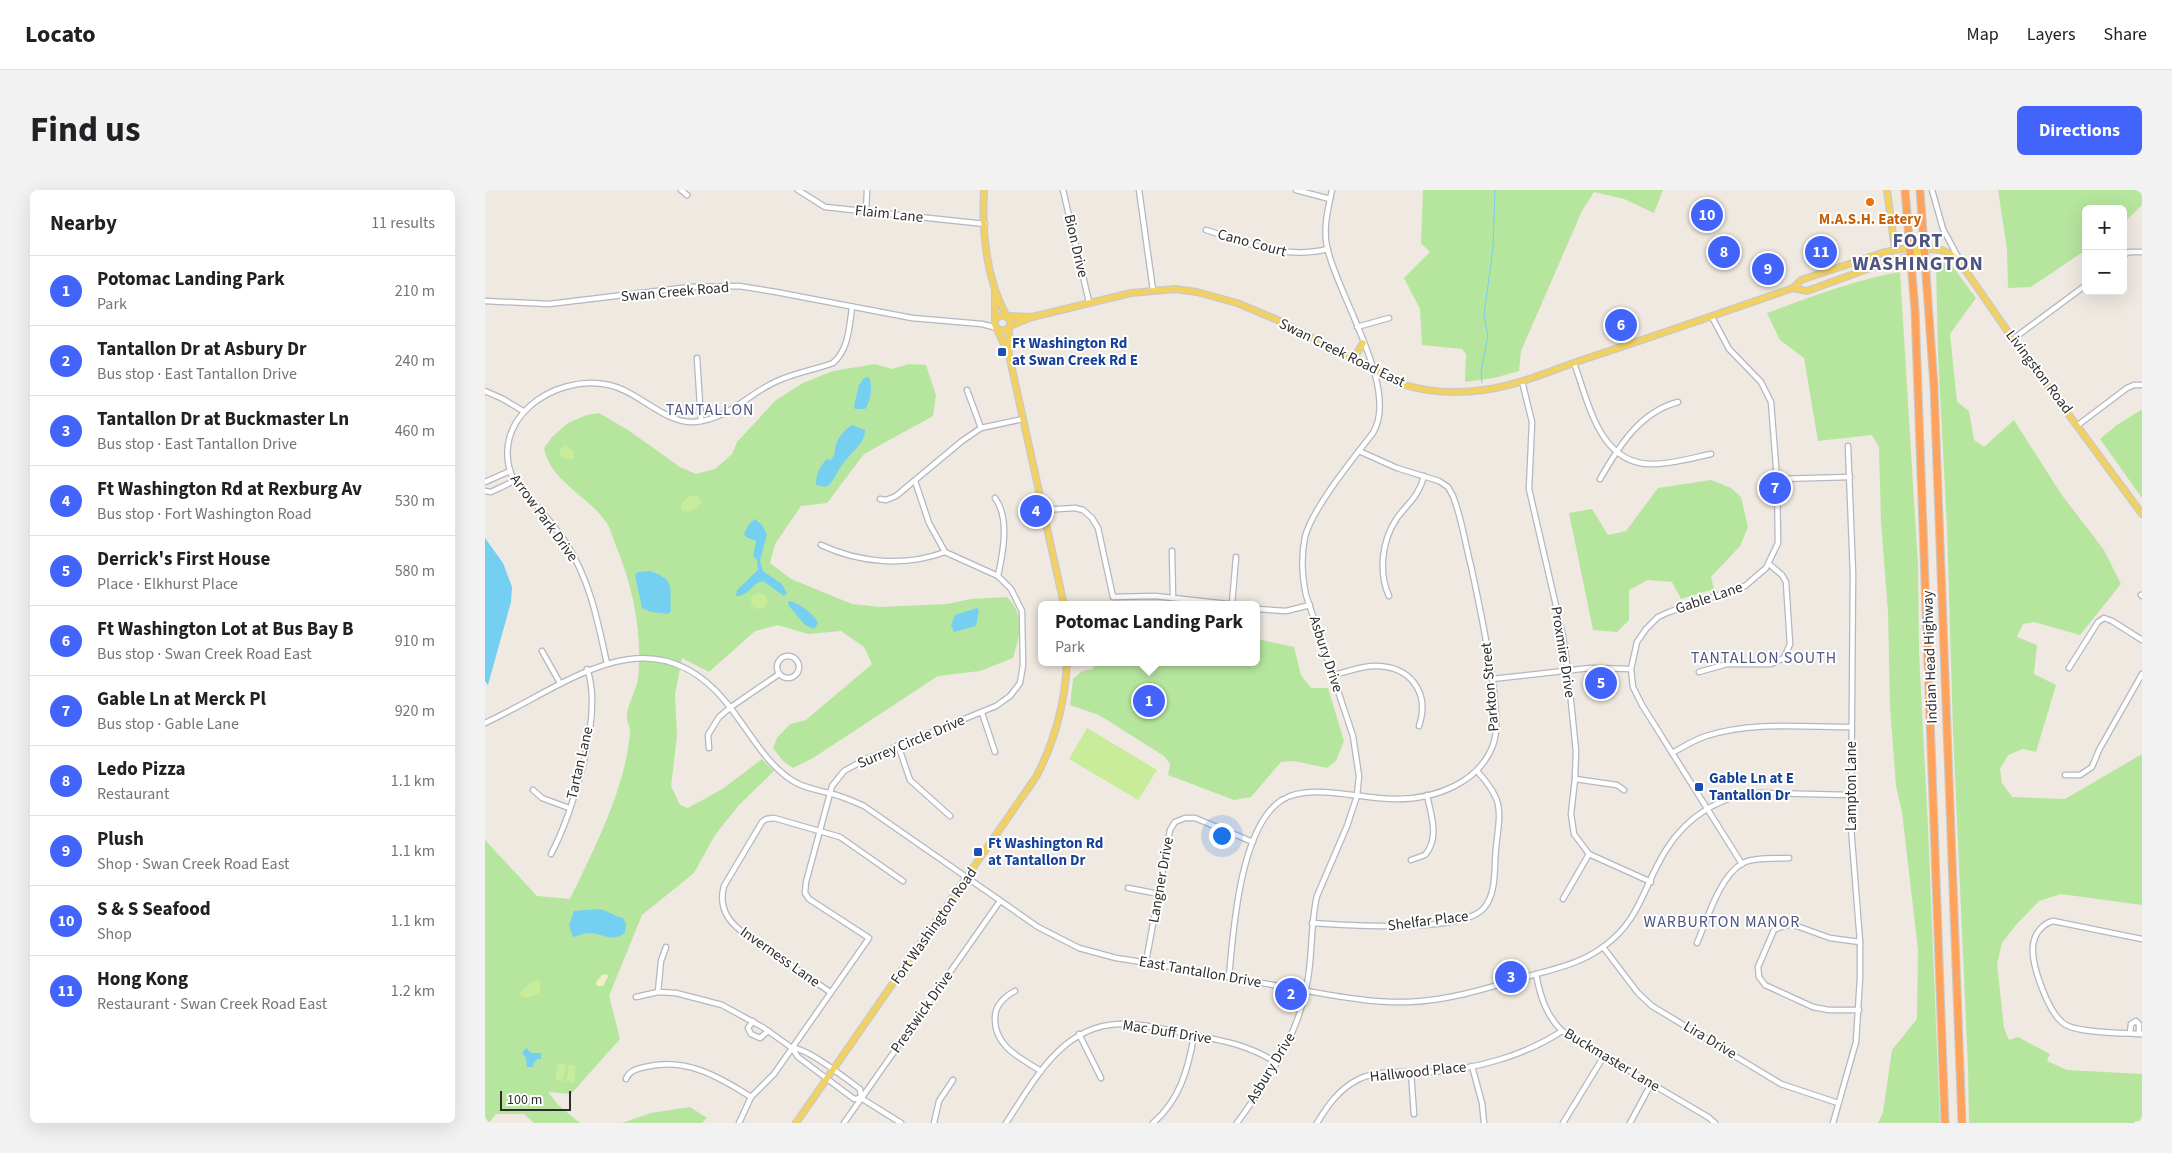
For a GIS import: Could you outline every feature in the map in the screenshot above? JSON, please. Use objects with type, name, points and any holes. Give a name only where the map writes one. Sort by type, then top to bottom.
[{"type":"highway","name":"Indian Head Highway","points":[[1905,190],[1911,252],[1945,1123]]},
{"type":"highway","name":"Indian Head Highway","points":[[1920,190],[1937,444],[1942,641],[1962,1123]]},
{"type":"main road","points":[[984,190],[989,266],[995,292],[995,319],[997,329],[1009,355]]},
{"type":"main road","points":[[1887,190],[1895,250]]},
{"type":"main road","name":"Swan Creek Road East","points":[[1009,327],[1033,317],[1089,302],[1153,290],[1184,290],[1225,299],[1280,321],[1407,386],[1443,391],[1483,390],[1522,381],[1713,317],[1793,288],[1801,280],[1882,252],[1895,250],[1911,252]]},
{"type":"main road","name":"Swan Creek Road East","points":[[1793,288],[1807,291],[1911,252],[1924,250]]},
{"type":"main road","name":"Livingston Road","points":[[1924,250],[1942,250],[1959,261],[2013,339],[2142,514]]},
{"type":"main road","points":[[995,292],[1010,320],[1009,355],[1063,601]]},
{"type":"main road","points":[[995,319],[999,315],[1007,316]]},
{"type":"main road","name":"Swan Creek Road East","points":[[1007,316],[1033,317]]},
{"type":"main road","points":[[997,329],[1003,331],[1009,327]]},
{"type":"main road","points":[[1349,357],[1357,353],[1363,343]]},
{"type":"main road","name":"Fort Washington Road","points":[[796,1123],[1023,799],[1043,764],[1057,726],[1066,666]]},
{"type":"street","points":[[681,190],[687,195]]},
{"type":"street","name":"Flaim Lane","points":[[799,190],[825,207],[985,224]]},
{"type":"street","points":[[866,212],[867,190]]},
{"type":"street","name":"Bion Drive","points":[[1063,190],[1089,302]]},
{"type":"street","points":[[1139,190],[1153,290]]},
{"type":"street","points":[[1295,190],[1330,199]]},
{"type":"street","name":"Asbury Drive","points":[[1237,1123],[1277,1063],[1293,1032],[1306,990],[1313,923],[1319,890],[1347,826],[1357,796],[1359,776],[1354,742],[1310,605],[1302,571],[1305,536],[1321,506],[1377,426],[1379,414],[1377,379],[1328,249],[1326,220],[1332,190]]},
{"type":"street","points":[[1932,190],[1943,229],[1959,261]]},
{"type":"street","name":"Cano Court","points":[[1206,230],[1285,253],[1305,253],[1328,249]]},
{"type":"street","points":[[2127,253],[2142,252]]},
{"type":"street","name":"Swan Creek Road","points":[[485,300],[520,304],[556,304],[690,287],[727,286],[776,292],[852,308],[920,319],[982,324],[997,329]]},
{"type":"street","points":[[2013,339],[2082,288]]},
{"type":"street","name":"Arrow Park Drive","points":[[607,664],[593,602],[581,570],[560,535],[514,481],[510,471],[509,439],[514,425],[523,411],[542,398],[563,388],[595,383],[624,390],[676,419],[692,422],[722,416],[759,390],[784,378],[833,362],[838,358],[847,341],[852,308]]},
{"type":"street","name":"Gable Lane","points":[[1713,317],[1729,349],[1757,377],[1769,395],[1774,416],[1779,534],[1777,547],[1769,564],[1762,573],[1745,586],[1658,617],[1641,635],[1633,656],[1631,669],[1636,694],[1705,809],[1742,864]]},
{"type":"street","points":[[1357,327],[1389,318]]},
{"type":"street","name":"Swan Creek Road","points":[[982,324],[995,319]]},
{"type":"street","points":[[697,358],[701,421]]},
{"type":"street","points":[[1574,363],[1601,434],[1616,452],[1635,461],[1653,464],[1711,454]]},
{"type":"street","name":"Proxmire Drive","points":[[1522,381],[1533,429],[1529,489],[1563,636],[1568,672],[1576,750],[1571,814],[1572,827],[1577,840],[1589,854]]},
{"type":"street","points":[[2078,425],[2127,388],[2134,385],[2142,385]]},
{"type":"street","points":[[967,390],[981,428]]},
{"type":"street","points":[[485,391],[503,398],[523,411]]},
{"type":"street","points":[[1600,479],[1616,452],[1635,428],[1646,418],[1669,404],[1679,402]]},
{"type":"street","points":[[880,499],[886,500],[896,496],[981,428],[1023,420]]},
{"type":"street","name":"Lampton Lane","points":[[1833,1123],[1854,1051],[1859,1010],[1860,942],[1852,847],[1850,795],[1853,574],[1848,446]]},
{"type":"street","name":"Parkton Street","points":[[1229,977],[1237,899],[1253,842],[1270,811],[1287,797],[1305,793],[1398,799],[1427,795],[1457,785],[1477,772],[1490,752],[1495,737],[1496,722],[1485,629],[1457,505],[1448,487],[1439,481],[1397,468],[1359,451]]},
{"type":"street","points":[[485,482],[510,471]]},
{"type":"street","points":[[1389,596],[1383,570],[1386,540],[1396,520],[1416,497],[1424,476]]},
{"type":"street","points":[[1777,479],[1850,477]]},
{"type":"street","points":[[485,491],[491,492],[514,481]]},
{"type":"street","points":[[821,545],[847,554],[900,562],[918,560],[945,552],[929,523],[915,481]]},
{"type":"street","points":[[995,498],[1002,510],[1004,525],[998,576]]},
{"type":"street","points":[[1043,510],[1075,508],[1083,510],[1092,518],[1099,528],[1113,597],[1143,595],[1204,601]]},
{"type":"street","points":[[1173,551],[1173,598]]},
{"type":"street","name":"Surrey Circle Drive","points":[[751,1097],[767,1083],[869,938],[809,899],[806,895],[806,882],[832,786],[844,771],[899,745],[982,713],[1003,702],[1018,687],[1023,665],[1022,611],[1011,589],[998,576],[945,552]]},
{"type":"street","points":[[1234,601],[1236,557]]},
{"type":"street","points":[[1699,672],[1727,664],[1771,664],[1780,661],[1787,654],[1790,644],[1786,582],[1782,575],[1769,564]]},
{"type":"street","points":[[1260,609],[1286,611],[1310,605]]},
{"type":"street","points":[[2069,668],[2098,622],[2104,618],[2112,620],[2142,640]]},
{"type":"street","points":[[542,651],[560,683]]},
{"type":"street","points":[[789,656],[795,659],[798,666],[795,675],[786,678],[779,674],[777,667],[779,660],[789,656]]},
{"type":"street","name":"East Tantallon Drive","points":[[485,723],[587,669],[642,659],[657,659],[680,665],[708,682],[731,707],[779,770],[795,782],[864,806],[999,901],[1038,927],[1067,943],[1116,958],[1367,1000],[1409,1002],[1472,992],[1576,962],[1603,948],[1631,920],[1665,851],[1684,827],[1705,809],[1724,800],[1751,793],[1850,795]]},
{"type":"street","points":[[1333,675],[1375,666],[1388,668],[1402,674],[1417,685],[1421,693],[1423,707],[1419,726]]},
{"type":"street","points":[[1492,679],[1591,668],[1631,669]]},
{"type":"street","name":"Tartan Lane","points":[[551,854],[569,808],[584,758],[591,713],[592,686],[587,669]]},
{"type":"street","points":[[709,748],[707,741],[710,730],[719,718],[731,707],[779,674]]},
{"type":"street","points":[[2065,776],[2080,775],[2092,767],[2099,750],[2142,674]]},
{"type":"street","points":[[982,713],[995,752]]},
{"type":"street","points":[[1672,753],[1705,737],[1744,728],[1851,727]]},
{"type":"street","points":[[899,745],[910,780],[950,816]]},
{"type":"street","name":"Shelfar Place","points":[[1313,923],[1381,927],[1411,926],[1472,917],[1481,911],[1487,905],[1491,892],[1499,811],[1495,794],[1477,772]]},
{"type":"street","points":[[1575,779],[1617,784],[1624,790]]},
{"type":"street","points":[[533,790],[542,798],[569,808]]},
{"type":"street","points":[[1411,860],[1425,856],[1433,841],[1434,829],[1427,795]]},
{"type":"street","name":"Inverness Lane","points":[[830,992],[734,925],[725,913],[722,898],[726,881],[764,820],[774,818],[840,838],[903,881]]},
{"type":"street","name":"Langner Drive","points":[[1146,962],[1171,830],[1175,822],[1185,818],[1195,818],[1253,842]]},
{"type":"street","points":[[1563,899],[1589,854],[1651,882]]},
{"type":"street","points":[[1697,943],[1721,888],[1742,864],[1758,859],[1789,858]]},
{"type":"street","points":[[1128,888],[1159,894]]},
{"type":"street","name":"Prestwick Drive","points":[[844,1123],[999,901]]},
{"type":"street","points":[[2129,1033],[2131,1024],[2136,1020],[2141,1034],[2129,1033],[2073,1028],[2057,1018],[2044,994],[2033,947],[2038,931],[2044,925],[2053,921],[2142,939]]},
{"type":"street","points":[[1859,1010],[1813,1008],[1765,985],[1759,977],[1758,967],[1774,930],[1788,924],[1800,926],[1830,938],[1860,942]]},
{"type":"street","points":[[658,992],[661,961],[666,947]]},
{"type":"street","name":"Lira Drive","points":[[1603,948],[1638,993],[1652,1006],[1781,1084],[1838,1103]]},
{"type":"street","name":"Buckmaster Lane","points":[[1536,974],[1545,1008],[1553,1022],[1562,1031],[1708,1117],[1715,1123]]},
{"type":"street","points":[[1015,991],[1005,997],[997,1009],[996,1032],[1008,1049],[1041,1071]]},
{"type":"street","points":[[636,997],[658,992],[676,993],[730,1008],[753,1021],[792,1048],[798,1057],[854,1098],[861,1098],[901,1123]]},
{"type":"street","points":[[753,1021],[748,1028],[751,1034],[760,1038],[768,1031]]},
{"type":"street","name":"Mac Duff Drive","points":[[1006,1123],[1056,1052],[1079,1034],[1098,1028],[1125,1024],[1194,1036],[1247,1047],[1277,1063]]},
{"type":"street","name":"Hallwood Place","points":[[1317,1123],[1336,1096],[1351,1083],[1369,1076],[1454,1070],[1472,1066],[1534,1047],[1562,1031]]},
{"type":"street","points":[[1079,1034],[1101,1078]]},
{"type":"street","points":[[1153,1123],[1163,1114],[1182,1083],[1188,1067],[1194,1036]]},
{"type":"street","points":[[792,1048],[804,1050],[833,1070],[860,1090],[861,1098]]},
{"type":"street","points":[[1563,1123],[1604,1056]]},
{"type":"street","points":[[626,1079],[631,1072],[648,1066],[686,1066],[716,1076],[751,1097],[739,1123]]},
{"type":"street","points":[[1472,1066],[1482,1103],[1483,1123]]},
{"type":"street","points":[[1411,1073],[1414,1114]]},
{"type":"street","points":[[934,1123],[939,1101],[953,1080]]},
{"type":"street","points":[[1630,1123],[1651,1084]]},
{"type":"green space","points":[[1423,190],[1663,190],[1654,213],[1624,199],[1594,192],[1582,211],[1521,351],[1519,371],[1494,378],[1465,382],[1466,354],[1462,349],[1422,345],[1420,309],[1404,278],[1430,252],[1421,243]]},
{"type":"green space","points":[[1998,190],[2142,190],[2142,205],[2127,220],[2127,205],[2082,205],[2082,253],[2031,287],[2008,288],[2007,249]]},
{"type":"green space","points":[[1936,263],[1950,263],[1976,298],[1950,334],[1957,402],[1969,411],[1974,440],[1984,447],[2014,420],[2061,494],[2104,550],[2121,584],[2080,635],[2034,622],[2023,624],[2017,637],[2037,645],[2034,674],[2056,685],[2036,752],[2023,749],[2008,755],[2000,769],[2002,783],[2012,797],[2065,799],[2142,754],[2142,905],[2061,894],[2039,901],[2002,943],[1997,964],[2004,1028],[2009,1040],[2018,1037],[2050,1054],[2047,1061],[2067,1070],[2142,1074],[2142,1121],[2135,1121],[2134,1123],[1969,1123]]},
{"type":"green space","points":[[1900,272],[1918,565],[1919,652],[1940,1123],[1878,1123],[1883,1112],[1892,1050],[1917,1019],[1918,950],[1902,812],[1896,786],[1890,706],[1888,612],[1881,522],[1879,447],[1872,435],[1818,441],[1804,358],[1780,340],[1767,313],[1849,284]]},
{"type":"green space","points":[[875,364],[892,369],[909,364],[926,365],[936,395],[933,416],[864,454],[827,503],[801,506],[775,544],[770,563],[791,579],[852,604],[880,607],[947,604],[971,599],[1007,597],[1017,612],[1020,626],[1013,658],[980,671],[938,676],[813,758],[793,768],[783,761],[773,748],[777,738],[790,724],[806,720],[872,664],[864,647],[841,631],[808,634],[778,625],[755,631],[709,672],[682,658],[675,695],[677,736],[671,786],[680,805],[688,808],[724,788],[762,759],[774,771],[739,805],[715,835],[694,873],[642,915],[609,996],[620,1039],[571,1094],[548,1092],[558,1105],[580,1123],[534,1123],[524,1114],[496,1114],[489,1123],[485,1123],[485,840],[537,896],[570,899],[607,819],[622,776],[630,733],[627,717],[628,710],[638,679],[638,628],[632,594],[609,527],[591,506],[562,480],[548,460],[544,448],[552,437],[568,423],[587,415],[599,413],[628,430],[680,467],[696,474],[715,469],[732,454],[737,442],[776,400],[803,383],[833,371]]},
{"type":"green space","points":[[2141,410],[2142,498],[2100,439],[2117,425]]},
{"type":"green space","points":[[565,445],[574,452],[574,459],[565,459],[560,455],[560,450]]},
{"type":"green space","points":[[1711,480],[1731,488],[1741,497],[1748,527],[1740,546],[1711,577],[1714,589],[1681,599],[1672,582],[1648,580],[1629,590],[1629,620],[1617,632],[1593,630],[1569,513],[1592,509],[1608,535],[1626,531],[1658,488]]},
{"type":"green space","points":[[698,496],[701,502],[697,507],[689,512],[682,510],[682,503],[686,499]]},
{"type":"green space","points":[[759,593],[765,595],[767,601],[765,607],[759,609],[753,607],[751,601],[753,595]]},
{"type":"green space","points":[[1260,640],[1294,647],[1301,675],[1311,688],[1328,688],[1344,741],[1336,761],[1327,768],[1294,761],[1281,762],[1251,797],[1234,800],[1168,775],[1170,764],[1164,756],[1099,715],[1070,705],[1073,679],[1082,671],[1093,669],[1093,666],[1260,666]]},
{"type":"green space","points":[[1087,728],[1157,770],[1138,800],[1069,759]]},
{"type":"green space","points":[[538,980],[541,983],[539,994],[527,998],[519,995],[527,986]]},
{"type":"green space","points":[[558,1063],[566,1064],[563,1081],[555,1080]]},
{"type":"green space","points":[[569,1064],[576,1066],[574,1083],[566,1081]]},
{"type":"green space","points":[[690,1107],[707,1118],[702,1123],[622,1123],[651,1113]]},
{"type":"sand","points":[[607,974],[608,977],[603,986],[597,986],[596,982],[602,975]]},
{"type":"water","points":[[869,377],[871,389],[867,406],[865,409],[855,409],[859,385],[864,378]]},
{"type":"water","points":[[852,425],[865,430],[863,440],[846,460],[829,485],[826,487],[816,485],[817,474],[820,468],[827,459],[831,460],[838,439]]},
{"type":"water","points":[[755,519],[762,525],[767,534],[760,561],[763,571],[782,584],[787,594],[784,596],[763,581],[744,594],[736,596],[737,590],[758,570],[757,560],[753,556],[756,541],[746,537],[744,534],[749,524]]},
{"type":"water","points":[[485,538],[503,563],[512,587],[511,602],[488,685],[485,681]]},
{"type":"water","points":[[650,571],[664,578],[670,586],[671,611],[668,614],[651,612],[642,608],[635,575],[638,572]]},
{"type":"water","points":[[790,601],[802,607],[813,616],[818,623],[814,629],[805,625],[789,606],[788,602]]},
{"type":"water","points":[[977,608],[979,611],[976,626],[954,632],[951,625],[955,615]]},
{"type":"water","points":[[598,909],[623,918],[626,924],[625,933],[616,937],[585,933],[573,937],[569,925],[574,911]]},
{"type":"water","points":[[526,1048],[532,1053],[541,1053],[541,1059],[537,1059],[533,1067],[527,1067],[526,1058],[522,1053]]},
{"type":"waterway","points":[[1482,383],[1481,372],[1488,336],[1484,315],[1493,248],[1495,190]]},
{"type":"place","name":"M.A.S.H. Eatery","points":[[1870,202]]},
{"type":"place","name":"S & S Seafood","points":[[1707,215]]},
{"type":"place","name":"Ledo Pizza","points":[[1724,252]]},
{"type":"place","name":"Hong Kong","points":[[1821,252]]},
{"type":"place","name":"Plush","points":[[1768,269]]},
{"type":"place","name":"Ft Washington Lot at Bus Bay B","points":[[1621,325]]},
{"type":"place","name":"Ft Washington Rd at Swan Creek Rd E","points":[[1002,352]]},
{"type":"place","name":"Gable Ln at Merck Pl","points":[[1775,488]]},
{"type":"place","name":"Ft Washington Rd at Rexburg Av","points":[[1036,511]]},
{"type":"place","name":"Derrick's First House","points":[[1601,683]]},
{"type":"place","name":"Potomac Landing Park","points":[[1149,701]]},
{"type":"place","name":"Gable Ln at E Tantallon Dr","points":[[1699,787]]},
{"type":"place","name":"Ft Washington Rd at Tantallon Dr","points":[[978,852]]},
{"type":"place","name":"Tantallon Dr at Buckmaster Ln","points":[[1511,977]]},
{"type":"place","name":"Tantallon Dr at Asbury Dr","points":[[1291,994]]},
{"type":"district","name":"FORT WASHINGTON","points":[[1918,252]]},
{"type":"district","name":"TANTALLON","points":[[710,410]]},
{"type":"district","name":"TANTALLON SOUTH","points":[[1764,658]]},
{"type":"district","name":"WARBURTON MANOR","points":[[1722,922]]}]
